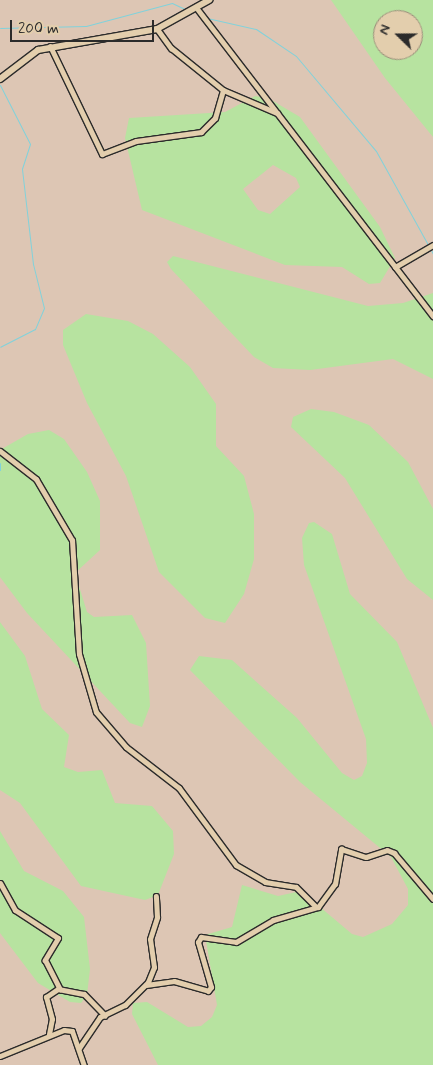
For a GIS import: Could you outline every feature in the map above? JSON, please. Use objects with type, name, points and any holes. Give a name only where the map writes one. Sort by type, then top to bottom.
[{"type":"main road","points":[[0,79],[50,46],[157,29],[198,10],[209,0]]},
{"type":"street","points":[[198,10],[433,316]]},
{"type":"street","points":[[157,29],[171,48],[223,90],[277,113]]},
{"type":"street","points":[[50,46],[102,154],[136,141],[201,132],[215,118],[223,90]]},
{"type":"street","points":[[395,267],[433,245]]},
{"type":"street","points":[[0,451],[36,480],[72,540],[80,654],[96,712],[126,747],[179,788],[236,865],[265,882],[296,886],[316,907]]},
{"type":"street","points":[[79,1048],[105,1016],[146,985],[174,981],[205,993],[211,987],[199,947],[201,937],[236,942],[273,920],[316,907],[335,884],[338,855],[346,848],[366,857],[387,850],[394,853],[433,899]]},
{"type":"street","points":[[0,883],[15,910],[58,938],[45,960],[60,989]]},
{"type":"street","points":[[146,985],[154,966],[150,939],[157,917],[156,896]]},
{"type":"street","points":[[49,1034],[52,1019],[46,997],[60,989],[84,994],[105,1016]]},
{"type":"street","points":[[0,1056],[49,1034],[72,1031],[84,1065]]},
{"type":"green space","points":[[331,0],[433,0],[433,137],[385,78]]},
{"type":"green space","points":[[255,96],[268,98],[300,117],[380,227],[395,258],[380,283],[369,284],[342,267],[285,265],[142,210],[125,138],[129,118],[225,112]],"holes":[[[273,165],[296,178],[300,187],[270,214],[258,210],[243,189]]]},
{"type":"green space","points":[[173,256],[368,306],[403,303],[433,293],[433,379],[393,359],[310,370],[273,368],[254,357],[171,269],[167,262]]},
{"type":"green space","points":[[86,314],[128,321],[153,334],[190,367],[216,404],[216,446],[244,476],[254,514],[254,559],[244,594],[225,623],[205,618],[159,572],[126,476],[87,403],[63,345],[63,330]]},
{"type":"green space","points":[[311,409],[334,412],[369,425],[408,462],[433,509],[433,600],[407,579],[345,478],[291,427],[293,417]]},
{"type":"green space","points":[[49,430],[64,439],[87,472],[100,501],[100,550],[75,573],[87,612],[94,617],[132,615],[146,643],[150,706],[142,727],[130,723],[27,613],[0,577],[0,450],[28,434]]},
{"type":"green space","points":[[314,522],[332,534],[350,594],[397,642],[433,728],[433,1065],[158,1065],[132,1014],[133,1003],[147,1002],[188,1027],[201,1026],[212,1017],[217,1005],[205,935],[232,927],[242,885],[278,896],[301,891],[352,934],[363,937],[392,924],[408,905],[408,889],[391,857],[300,782],[190,670],[199,656],[232,660],[297,718],[342,773],[354,780],[362,776],[367,763],[366,739],[304,565],[302,538],[309,523]]},
{"type":"green space","points":[[0,622],[25,656],[42,709],[69,735],[64,767],[78,772],[102,770],[115,803],[152,806],[173,831],[174,854],[158,895],[145,900],[81,886],[20,803],[0,790]]},
{"type":"green space","points":[[0,831],[24,871],[63,891],[84,917],[90,969],[87,995],[81,1003],[70,1002],[38,983],[0,933]]},
{"type":"waterway","points":[[0,28],[86,26],[172,3],[187,10]]},
{"type":"waterway","points":[[207,18],[256,29],[296,56],[376,151],[428,245]]},
{"type":"waterway","points":[[0,85],[30,144],[22,169],[33,264],[44,308],[35,329],[0,347]]},
{"type":"waterway","points":[[430,248],[433,254]]},
{"type":"waterway","points":[[0,463],[0,470]]}]
